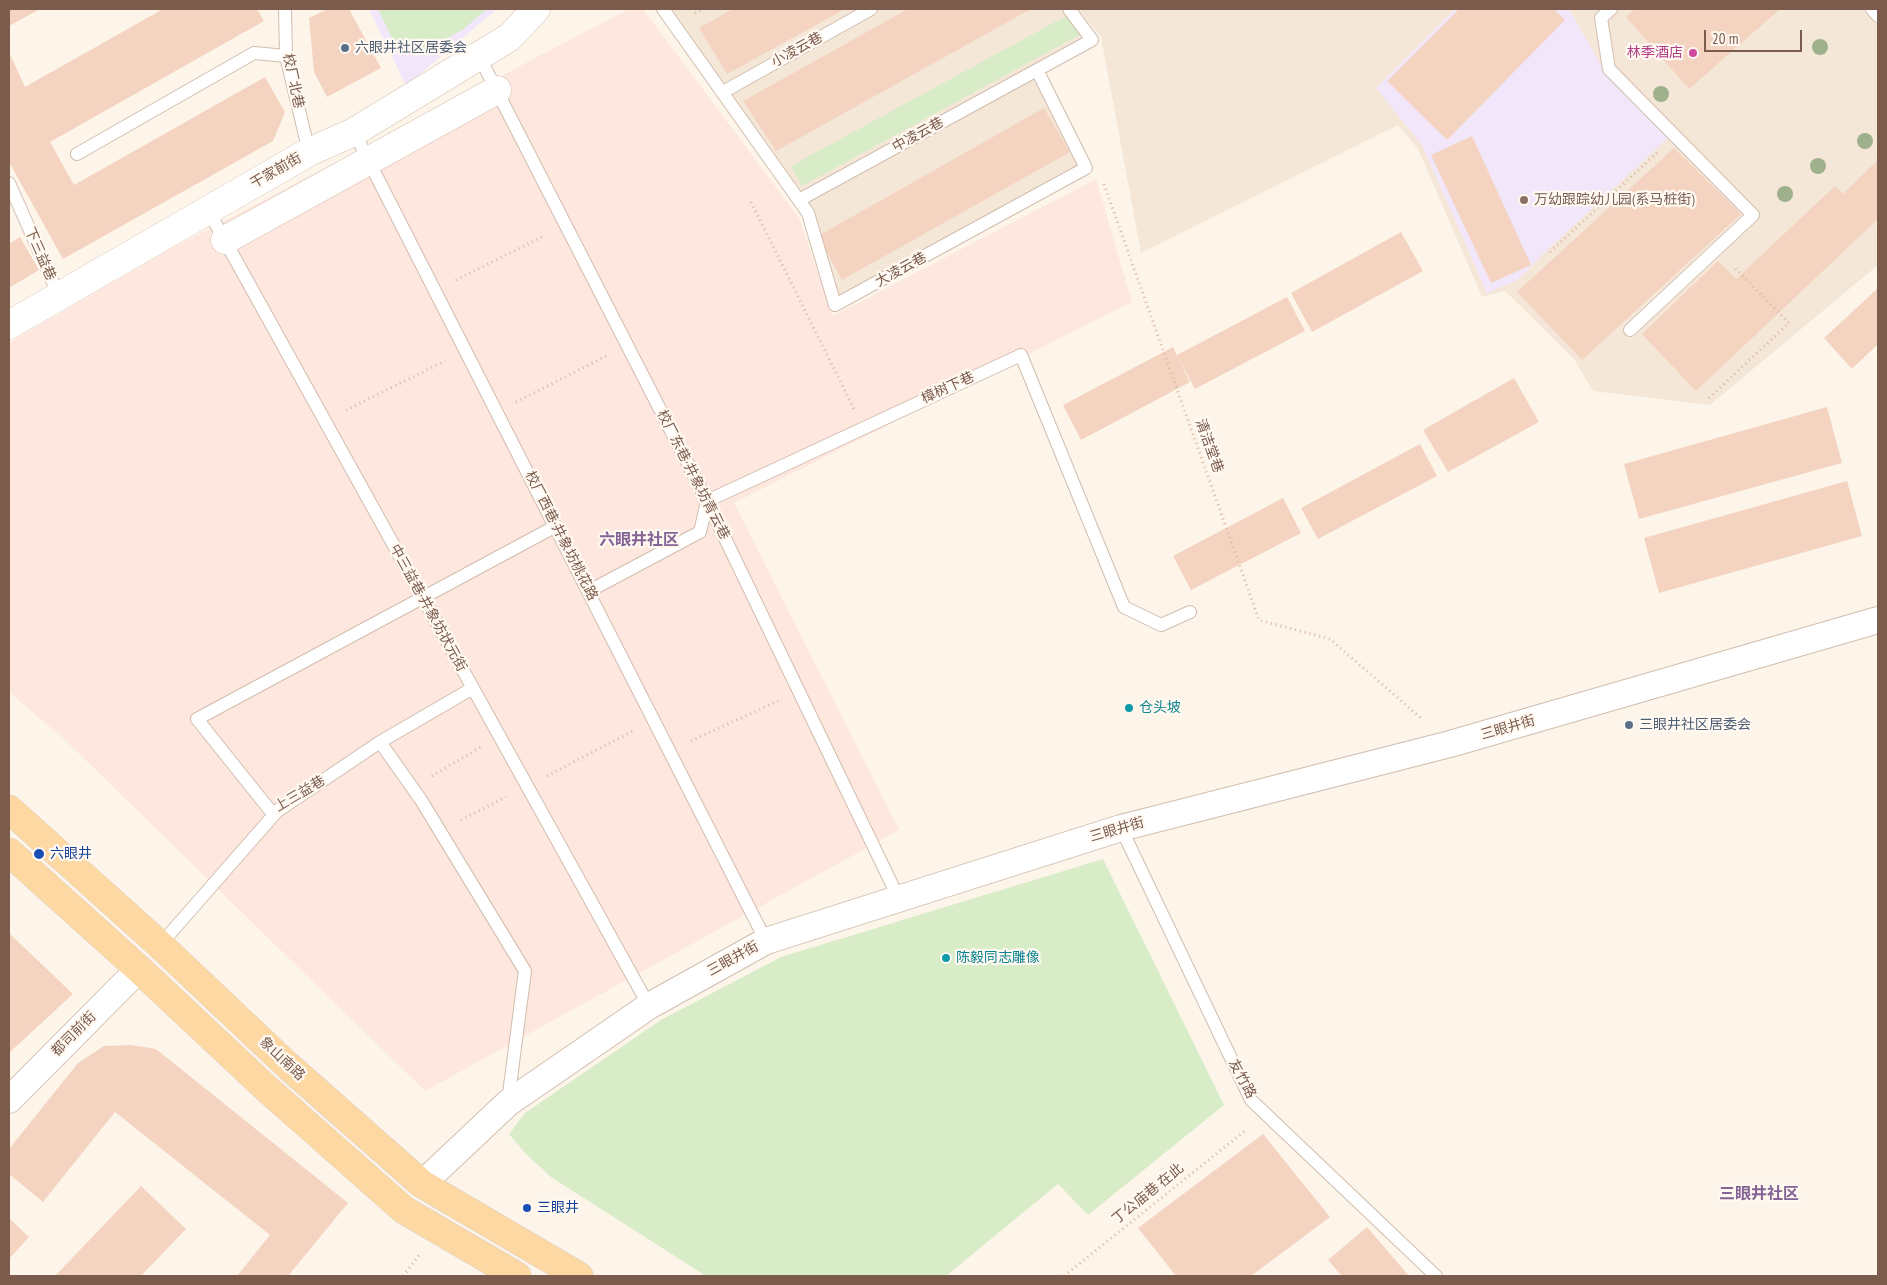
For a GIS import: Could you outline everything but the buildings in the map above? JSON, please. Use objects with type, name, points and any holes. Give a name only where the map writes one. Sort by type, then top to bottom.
[{"type":"main road","name":"象山南路","points":[[9,809],[160,945],[287,1065],[422,1184],[579,1276]]},
{"type":"main road","points":[[9,852],[139,969],[267,1089],[404,1210],[517,1276]]},
{"type":"street","name":"干家前街","points":[[9,325],[309,152],[354,132],[510,37],[536,9]]},
{"type":"street","points":[[224,240],[497,90]]},
{"type":"street","name":"三眼井街","points":[[422,1184],[508,1103],[649,1006],[766,941],[1121,828],[1450,744],[1878,620]]},
{"type":"street","name":"都司前街","points":[[9,1100],[139,969]]},
{"type":"lane","name":"校厂北巷","points":[[285,9],[286,56],[309,152]]},
{"type":"lane","name":"大凌云巷","points":[[663,9],[808,213],[835,305],[1086,168],[1037,70]]},
{"type":"lane","name":"小凌云巷","points":[[723,92],[871,9]]},
{"type":"lane","points":[[1037,70],[1092,40],[1069,9]]},
{"type":"lane","points":[[1611,9],[1601,18],[1610,69],[1753,215],[1630,330]]},
{"type":"lane","points":[[1872,9],[1878,16]]},
{"type":"lane","points":[[77,154],[254,53],[286,56]]},
{"type":"lane","name":"校厂东巷·井象坊青云巷","points":[[479,56],[707,501],[899,899]]},
{"type":"lane","name":"中凌云巷","points":[[799,200],[1037,70]]},
{"type":"lane","name":"校厂西巷·井象坊桃花路","points":[[354,132],[766,941]]},
{"type":"lane","name":"下三益巷","points":[[9,183],[58,296]]},
{"type":"lane","name":"中三益巷·井象坊状元街","points":[[208,210],[649,1006]]},
{"type":"lane","name":"樟树下巷","points":[[707,501],[863,427],[1020,356],[1124,607],[1161,624],[1190,612]]},
{"type":"lane","points":[[588,591],[700,532],[707,501]]},
{"type":"lane","name":"上三益巷","points":[[473,688],[380,742],[273,814],[197,719],[556,526]]},
{"type":"lane","points":[[380,742],[421,800],[525,971],[508,1103]]},
{"type":"lane","points":[[160,945],[279,809]]},
{"type":"lane","name":"友竹路","points":[[1121,828],[1251,1100],[1436,1276]]},
{"type":"path","points":[[1550,252],[1676,136]]},
{"type":"path","name":"清洁堂巷","points":[[1101,175],[1259,620],[1330,639],[1450,744]]},
{"type":"path","points":[[752,202],[863,427]]},
{"type":"path","points":[[435,290],[566,225]]},
{"type":"path","points":[[1709,398],[1789,323],[1716,250]]},
{"type":"path","points":[[498,412],[627,345]]},
{"type":"path","points":[[325,420],[466,350]]},
{"type":"path","points":[[670,751],[799,691]]},
{"type":"path","points":[[412,788],[500,736]]},
{"type":"path","name":"丁公庙巷 在此","points":[[1064,1276],[1246,1130]]},
{"type":"shaded area","points":[[369,9],[497,9],[406,86]]},
{"type":"shaded area","points":[[629,9],[643,9],[799,218],[833,316],[1096,179],[1132,302],[734,503],[899,830],[425,1091],[63,738],[9,692],[9,343],[167,251]]},
{"type":"shaded area","points":[[668,9],[1065,9],[1084,39],[1031,68],[1079,165],[838,296],[813,209]]},
{"type":"shaded area","points":[[1078,9],[1878,9],[1878,265],[1710,405],[1593,391],[1574,359],[1505,291],[1482,297],[1418,149],[1398,125],[1141,253],[1101,37]]},
{"type":"shaded area","name":"万幼跟踪幼儿园(系马桩街)","points":[[1455,9],[1569,9],[1602,67],[1669,137],[1542,255],[1518,280],[1487,293],[1422,145],[1376,88]]},
{"type":"green space","points":[[378,9],[487,9],[461,31],[424,49],[414,41],[398,50]]},
{"type":"green space","points":[[1068,15],[1079,35],[802,186],[791,166]]},
{"type":"green space","points":[[1103,859],[1224,1105],[1088,1215],[1058,1184],[946,1276],[706,1276],[551,1177],[526,1154],[509,1134],[525,1113],[661,1020],[781,957]]},
{"type":"place","name":"六眼井社区居委会","points":[[345,48]]},
{"type":"place","name":"林季酒店","points":[[1693,53]]},
{"type":"place","name":"万幼跟踪幼儿园(系马桩街)","points":[[1524,200]]},
{"type":"place","name":"仓头坡","points":[[1129,708]]},
{"type":"place","name":"三眼井社区居委会","points":[[1629,725]]},
{"type":"place","name":"六眼井","points":[[39,854]]},
{"type":"place","name":"陈毅同志雕像","points":[[946,958]]},
{"type":"place","name":"三眼井","points":[[527,1208]]},
{"type":"district","name":"六眼井社区","points":[[639,540]]},
{"type":"district","name":"三眼井社区","points":[[1759,1194]]}]
